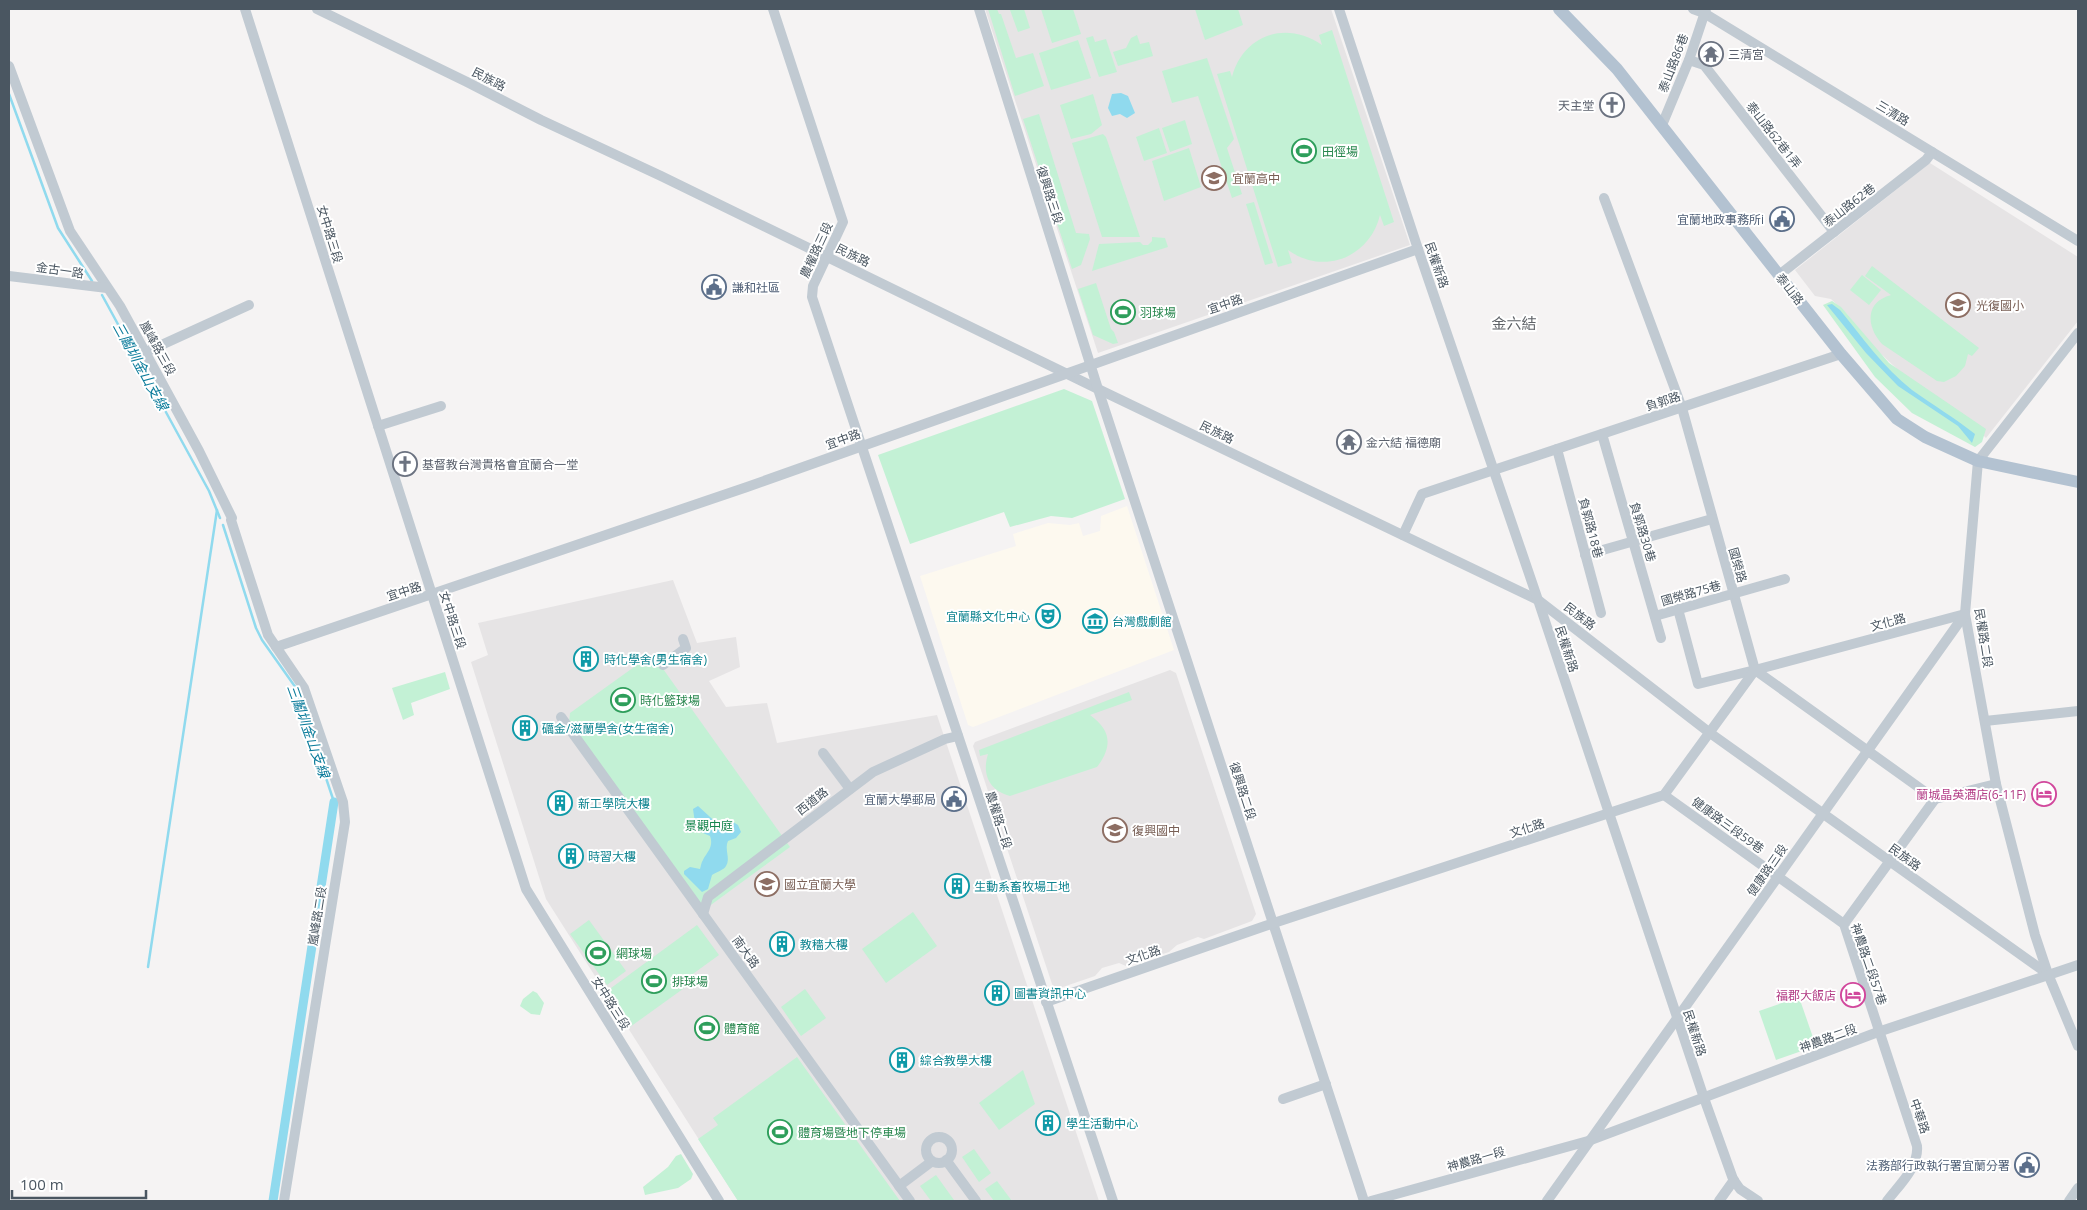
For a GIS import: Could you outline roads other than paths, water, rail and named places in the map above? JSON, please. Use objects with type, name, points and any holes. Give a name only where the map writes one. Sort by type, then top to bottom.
[{"type":"main road","name":"泰山路","points":[[1559,9],[1617,69],[1841,354],[1897,419],[1925,437],[1978,461],[2078,482]]},
{"type":"street","name":"女中路三段","points":[[245,9],[530,899],[719,1201]]},
{"type":"street","name":"民族路","points":[[317,9],[541,120],[1538,600],[1710,733],[2048,974]]},
{"type":"street","name":"農權路三段","points":[[773,9],[843,222],[813,286],[812,297],[861,446]]},
{"type":"street","name":"復興路三段","points":[[979,9],[1098,389]]},
{"type":"street","name":"民權新路","points":[[1339,9],[1704,1098],[1734,1180],[1740,1189],[1758,1201]]},
{"type":"street","name":"三清路","points":[[1693,9],[1705,11],[2078,241]]},
{"type":"street","name":"泰山路86巷","points":[[1662,125],[1689,60],[1705,11]]},
{"type":"street","name":"泰山路62巷1弄","points":[[1689,60],[1704,65],[1834,232]]},
{"type":"street","name":"嵐峰路三段","points":[[9,66],[70,231],[120,306],[146,352],[195,443],[232,518],[231,520],[256,602],[268,635],[276,647]]},
{"type":"street","name":"泰山路62巷","points":[[1779,276],[1926,160],[1932,152]]},
{"type":"street","name":"國榮路","points":[[1604,198],[1682,408],[1755,670]]},
{"type":"street","name":"宜中路","points":[[276,647],[432,595],[861,446],[1418,249]]},
{"type":"street","name":"金古一路","points":[[9,276],[108,288]]},
{"type":"street","points":[[146,352],[249,306]]},
{"type":"street","points":[[1978,461],[2078,332]]},
{"type":"street","name":"負郭路","points":[[1403,535],[1422,494],[1841,354]]},
{"type":"street","name":"復興路二段","points":[[1098,389],[1364,1201]]},
{"type":"street","points":[[378,426],[440,406]]},
{"type":"street","name":"負郭路30巷","points":[[1602,434],[1661,638]]},
{"type":"street","name":"農權路二段","points":[[861,446],[1112,1201]]},
{"type":"street","name":"負郭路18巷","points":[[1557,449],[1600,612]]},
{"type":"street","name":"民權路二段","points":[[1978,461],[1965,614],[1996,784],[2035,935],[2048,974],[2078,1046]]},
{"type":"street","points":[[1585,555],[1712,518]]},
{"type":"street","name":"國榮路75巷","points":[[1655,616],[1784,579]]},
{"type":"street","name":"文化路","points":[[1678,609],[1698,684],[1965,614]]},
{"type":"street","name":"健康路三段","points":[[1547,1201],[1965,614]]},
{"type":"street","points":[[663,665],[686,648],[683,639]]},
{"type":"street","name":"嵐峰路二段","points":[[276,647],[304,688],[335,776],[345,812],[345,822],[284,1201]]},
{"type":"street","points":[[1664,795],[1755,670],[1935,799]]},
{"type":"street","points":[[1985,721],[2078,711]]},
{"type":"street","name":"南大路","points":[[561,717],[910,1201]]},
{"type":"street","name":"西道路","points":[[703,914],[708,897],[850,788],[873,772],[945,739],[958,736]]},
{"type":"street","points":[[823,753],[850,788]]},
{"type":"street","points":[[1844,924],[1935,799],[1996,784]]},
{"type":"street","name":"文化路","points":[[1046,1002],[1274,923],[1664,795]]},
{"type":"street","name":"健康路三段59巷","points":[[1664,795],[1777,876]]},
{"type":"street","name":"神農路二段57巷","points":[[1777,876],[1844,924],[1878,1032]]},
{"type":"street","name":"神農路二段","points":[[1588,1141],[1878,1032],[2078,964]]},
{"type":"street","name":"中華路","points":[[1878,1032],[1917,1146],[1918,1156],[1887,1201]]},
{"type":"street","points":[[1284,1099],[1326,1084]]},
{"type":"street","points":[[937,1137],[946,1138],[953,1147],[953,1152],[946,1160],[938,1164],[931,1162],[925,1153],[926,1148],[937,1137]]},
{"type":"street","name":"神農路一段","points":[[1371,1201],[1588,1141]]},
{"type":"street","points":[[946,1160],[976,1201]]},
{"type":"street","points":[[899,1186],[931,1162]]},
{"type":"street","points":[[1719,1201],[1734,1180]]},
{"type":"street","points":[[2069,1201],[2078,1188]]},
{"type":"water","points":[[1121,93],[1128,96],[1135,113],[1127,118],[1120,114],[1112,116],[1108,108],[1112,94]]},
{"type":"water","points":[[1832,304],[1840,310],[1892,372],[1912,390],[1975,434],[1972,443],[1958,426],[1898,386],[1866,353],[1827,305]]},
{"type":"water","points":[[698,806],[721,827],[733,822],[738,825],[741,832],[736,838],[728,841],[728,860],[726,866],[712,875],[708,889],[702,892],[684,874],[684,871],[690,867],[700,869],[702,861],[711,846],[710,836],[696,830],[693,809]]},
{"type":"waterway","name":"三鬮圳金山支線","points":[[9,94],[58,228],[92,281]]},
{"type":"waterway","name":"三鬮圳金山支線","points":[[102,295],[209,491],[220,518]]},
{"type":"waterway","points":[[148,967],[217,510]]},
{"type":"waterway","name":"三鬮圳金山支線","points":[[223,525],[256,628],[262,640],[296,688],[334,802]]},
{"type":"waterway","points":[[273,1201],[334,802]]},
{"type":"place","name":"三清宮","points":[[1711,54]]},
{"type":"place","name":"天主堂","points":[[1612,105]]},
{"type":"place","name":"田徑場","points":[[1304,151]]},
{"type":"place","name":"宜蘭高中","points":[[1214,178]]},
{"type":"place","name":"宜蘭地政事務所i","points":[[1782,219]]},
{"type":"place","name":"謙和社區","points":[[714,287]]},
{"type":"place","name":"光復國小","points":[[1958,305]]},
{"type":"place","name":"羽球場","points":[[1123,312]]},
{"type":"place","name":"金六結 福德廟","points":[[1349,442]]},
{"type":"place","name":"基督教台灣貴格會宜蘭合一堂","points":[[405,464]]},
{"type":"place","name":"宜蘭縣文化中心","points":[[1048,616]]},
{"type":"place","name":"台灣戲劇館","points":[[1095,621]]},
{"type":"place","name":"時化學舍(男生宿舍)","points":[[586,659]]},
{"type":"place","name":"時化籃球場","points":[[623,700]]},
{"type":"place","name":"礪金/滋蘭學舍(女生宿舍)","points":[[525,728]]},
{"type":"place","name":"蘭城晶英酒店(6-11F)","points":[[2044,794]]},
{"type":"place","name":"宜蘭大學郵局","points":[[954,799]]},
{"type":"place","name":"新工學院大樓","points":[[560,803]]},
{"type":"place","name":"復興國中","points":[[1115,830]]},
{"type":"place","name":"時習大樓","points":[[571,856]]},
{"type":"place","name":"國立宜蘭大學","points":[[767,884]]},
{"type":"place","name":"生動系畜牧場工地","points":[[957,886]]},
{"type":"place","name":"教穡大樓","points":[[782,944]]},
{"type":"place","name":"網球場","points":[[598,953]]},
{"type":"place","name":"排球場","points":[[654,981]]},
{"type":"place","name":"圖書資訊中心","points":[[997,993]]},
{"type":"place","name":"福郡大飯店","points":[[1853,995]]},
{"type":"place","name":"體育館","points":[[707,1028]]},
{"type":"place","name":"綜合教學大樓","points":[[902,1060]]},
{"type":"place","name":"學生活動中心","points":[[1048,1123]]},
{"type":"place","name":"體育場暨地下停車場","points":[[780,1132]]},
{"type":"place","name":"法務部行政執行署宜蘭分署","points":[[2027,1165]]},
{"type":"district","name":"金六結","points":[[1514,323]]},
{"type":"park label","name":"景觀中庭","points":[[709,825]]}]
